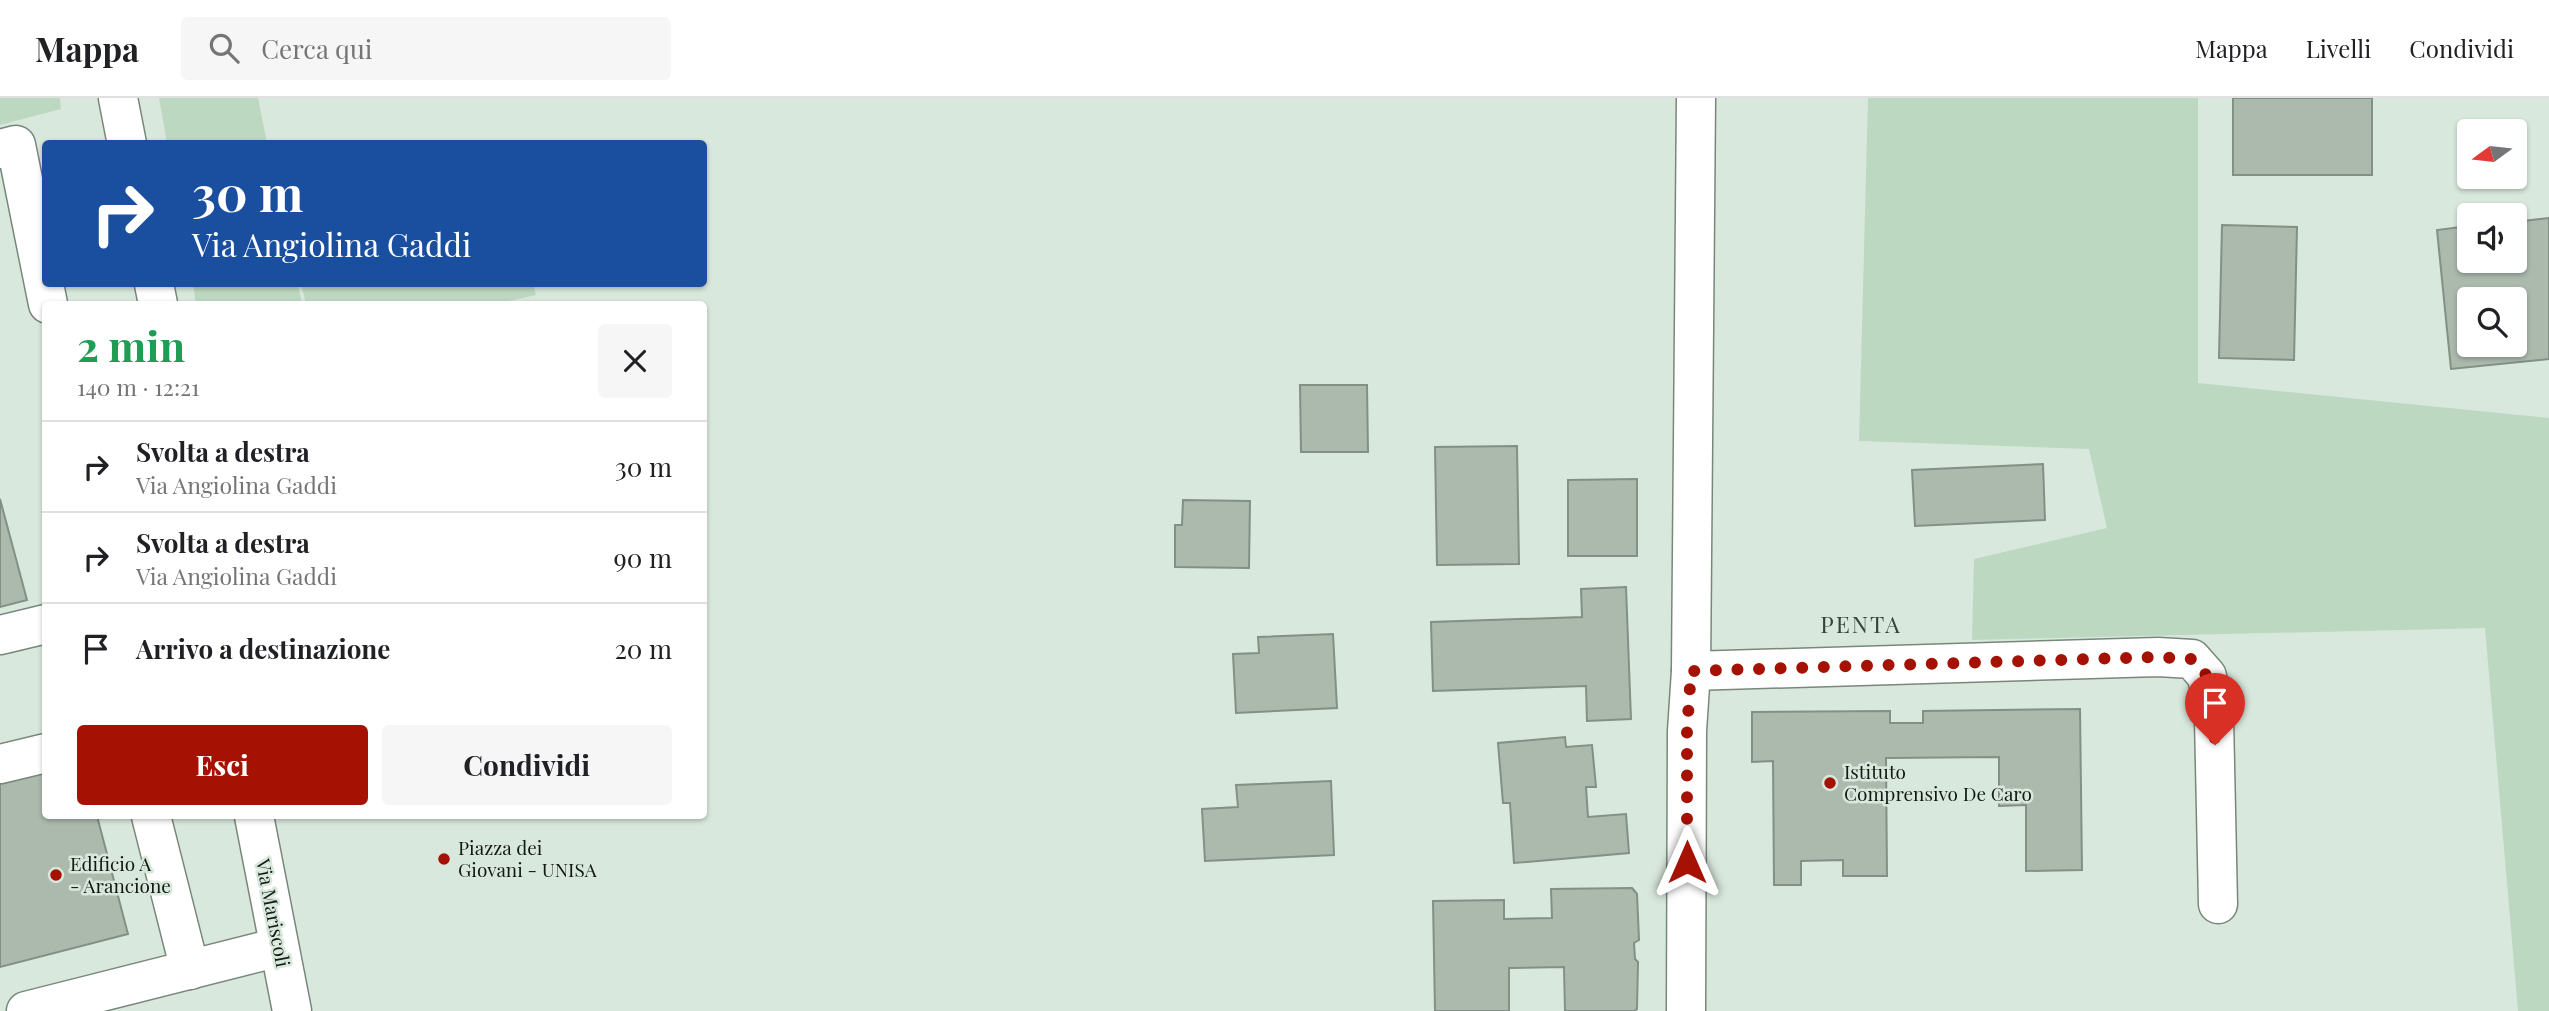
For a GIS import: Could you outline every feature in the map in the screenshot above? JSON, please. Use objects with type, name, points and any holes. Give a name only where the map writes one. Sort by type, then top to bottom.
[{"type":"street","points":[[118,98],[126,140]]},
{"type":"street","points":[[1686,1011],[1696,98]]},
{"type":"street","points":[[0,149],[16,145],[42,274]]},
{"type":"street","points":[[0,635],[42,625]]},
{"type":"street","points":[[1691,671],[2158,657],[2192,659],[2207,676],[2214,718],[2218,904]]},
{"type":"street","points":[[0,764],[42,754]]},
{"type":"street","points":[[152,819],[190,970]]},
{"type":"street","name":"Via Mariscoli","points":[[255,819],[292,1011]]},
{"type":"street","points":[[26,1011],[279,947]]},
{"type":"green space","points":[[0,98],[60,98],[61,109],[0,125]]},
{"type":"green space","points":[[159,98],[258,98],[266,140],[166,140]]},
{"type":"green space","points":[[1868,98],[2198,98],[2198,383],[2549,418],[2549,1011],[2518,1011],[2485,628],[1972,640],[1974,559],[2107,528],[2089,449],[1859,441]]},
{"type":"green space","points":[[193,287],[299,287],[301,301],[196,301]]},
{"type":"green space","points":[[302,287],[534,287],[536,295],[509,301],[305,301]]},
{"type":"building","points":[[2233,98],[2372,98],[2372,175],[2233,175]]},
{"type":"building","points":[[2549,218],[2549,359],[2451,369],[2437,230],[2457,228],[2457,273],[2527,273],[2527,221]]},
{"type":"building","points":[[2222,225],[2297,227],[2294,360],[2219,358]]},
{"type":"building","points":[[1300,385],[1367,385],[1368,452],[1301,452]]},
{"type":"building","points":[[1517,446],[1519,564],[1437,565],[1435,447]]},
{"type":"building","points":[[2043,464],[2045,520],[1915,526],[1912,470]]},
{"type":"building","points":[[1637,479],[1637,556],[1568,556],[1568,480]]},
{"type":"building","points":[[0,499],[27,600],[0,607]]},
{"type":"building","points":[[1183,500],[1250,501],[1249,568],[1175,567],[1175,525],[1182,525]]},
{"type":"building","points":[[1626,587],[1631,719],[1587,721],[1586,686],[1433,691],[1431,622],[1582,617],[1581,589]]},
{"type":"building","points":[[1333,634],[1337,708],[1236,713],[1233,654],[1259,653],[1258,637]]},
{"type":"building","name":"Istituto Comprensivo De Caro","points":[[2080,709],[2082,870],[2026,871],[2026,805],[1999,806],[1999,757],[1886,758],[1887,876],[1843,876],[1843,860],[1801,861],[1801,885],[1774,885],[1773,761],[1752,762],[1752,712],[1890,711],[1890,723],[1923,723],[1923,711]]},
{"type":"building","points":[[1565,737],[1566,747],[1592,745],[1596,787],[1586,787],[1588,817],[1626,814],[1629,853],[1514,863],[1510,803],[1503,803],[1498,743]]},
{"type":"building","name":"Edificio A - Arancione","points":[[42,773],[42,819],[98,819],[128,934],[0,967],[0,784]]},
{"type":"building","points":[[1331,781],[1334,855],[1205,861],[1202,809],[1238,807],[1236,785]]},
{"type":"building","points":[[1632,888],[1637,894],[1639,940],[1634,943],[1635,959],[1638,962],[1637,1009],[1634,1011],[1565,1011],[1564,967],[1509,968],[1509,1011],[1435,1011],[1433,901],[1504,900],[1504,919],[1552,918],[1551,889]]},
{"type":"place","name":"Istituto Comprensivo De Caro","points":[[1830,783]]},
{"type":"place","name":"Piazza dei Giovani - UNISA","points":[[444,859]]},
{"type":"place","name":"Edificio A - Arancione","points":[[56,875]]},
{"type":"district","name":"PENTA","points":[[1861,625]]},
{"type":"route","points":[[1687,862],[1687,731],[1691,671],[2158,657],[2192,659],[2207,676],[2214,718],[2215,745]]}]
